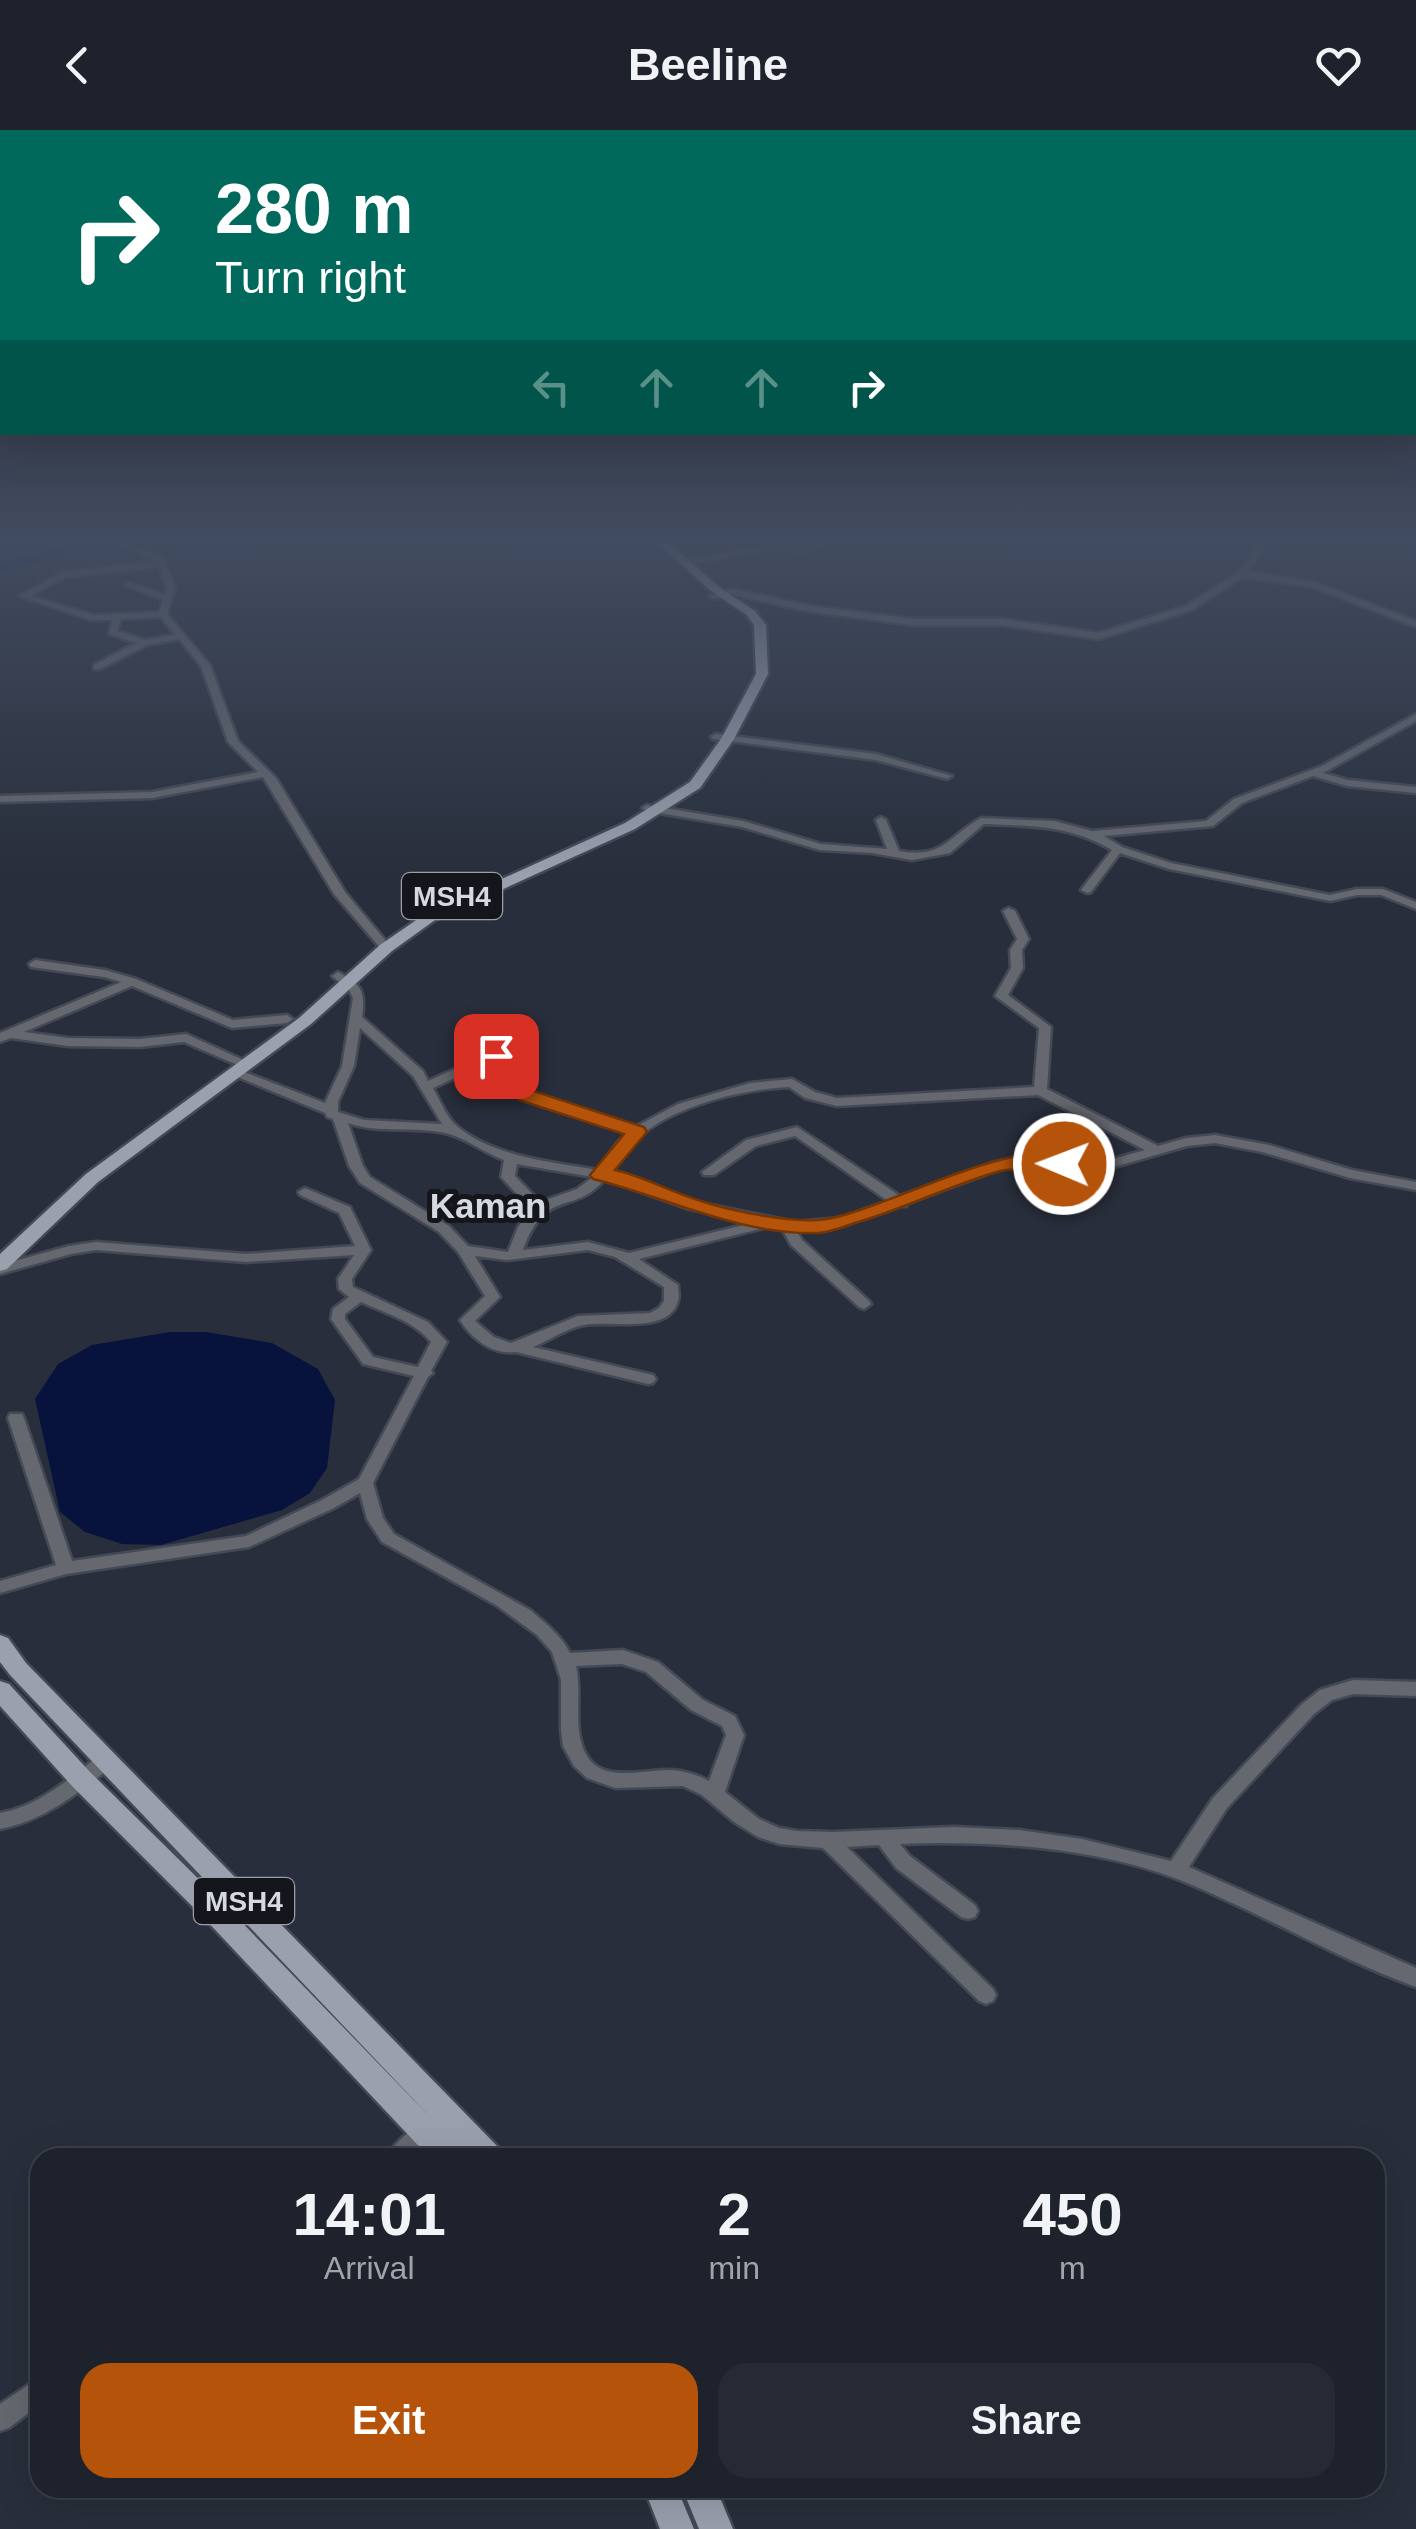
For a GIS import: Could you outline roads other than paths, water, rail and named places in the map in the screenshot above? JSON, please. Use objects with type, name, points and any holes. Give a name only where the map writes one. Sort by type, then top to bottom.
[{"type":"main road","name":"MSH4","points":[[0,1268],[48,1215],[238,1066],[383,944],[453,896],[654,809],[722,738],[751,675],[752,650]]},
{"type":"main road","name":"MSH4","points":[[0,1246],[34,1210],[105,1151],[238,1066],[287,1019],[343,980]]},
{"type":"main road","name":"MSH4","points":[[0,1644],[18,1669],[479,2148]]},
{"type":"main road","name":"MSH4","points":[[0,1690],[81,1779],[214,1911],[441,2148]]},
{"type":"main road","points":[[665,2498],[678,2529]]},
{"type":"main road","points":[[703,2498],[716,2529]]},
{"type":"street","points":[[97,666],[130,650]]},
{"type":"street","points":[[193,650],[205,665],[237,745],[266,774],[340,894],[383,944]]},
{"type":"street","points":[[1092,834],[1126,829],[1198,828],[1238,801],[1312,772],[1416,716]]},
{"type":"street","points":[[722,738],[876,757],[947,776]]},
{"type":"street","points":[[1312,772],[1347,783],[1416,790]]},
{"type":"street","points":[[0,798],[147,795],[266,774]]},
{"type":"street","points":[[654,809],[743,824],[806,845],[894,854],[934,855],[946,851],[981,821],[1054,824],[1092,834],[1118,849],[1169,866],[1320,897],[1339,898],[1370,891],[1416,906]]},
{"type":"street","points":[[881,820],[894,854]]},
{"type":"street","points":[[1087,890],[1118,849]]},
{"type":"street","points":[[1009,910],[1023,938],[1016,950],[1017,968],[1002,996],[1045,1027],[1040,1091]]},
{"type":"street","points":[[35,964],[132,982],[232,1024],[287,1019]]},
{"type":"street","points":[[343,980],[360,998],[348,1066],[334,1114],[366,1180],[444,1229],[493,1292],[467,1320],[470,1326],[506,1348],[515,1347],[592,1317],[630,1321],[668,1310],[674,1299],[672,1285],[627,1258],[588,1246],[514,1255],[464,1250]]},
{"type":"street","points":[[5,1036],[132,982]]},
{"type":"street","points":[[356,1018],[390,1044],[418,1074],[451,1129]]},
{"type":"street","points":[[5,1036],[140,1043],[186,1038],[334,1114],[363,1124],[451,1129],[511,1158],[617,1177],[691,1205],[780,1223],[819,1227],[901,1203],[996,1166],[1024,1161],[1114,1163],[1186,1142],[1240,1143],[1350,1174],[1416,1186]]},
{"type":"street","points":[[424,1087],[493,1055],[526,1096],[637,1132]]},
{"type":"street","points":[[514,1255],[530,1216],[538,1208],[582,1192],[637,1132],[698,1100],[781,1083],[800,1086],[810,1095],[837,1102],[931,1100],[1040,1091],[1156,1150]]},
{"type":"street","points":[[709,1172],[751,1143],[796,1132],[901,1203]]},
{"type":"street","points":[[511,1158],[508,1177],[538,1208]]},
{"type":"street","points":[[305,1192],[346,1210],[364,1250]]},
{"type":"street","points":[[627,1258],[780,1223]]},
{"type":"street","points":[[780,1223],[864,1304]]},
{"type":"street","points":[[0,1268],[96,1246],[246,1258],[364,1250]]},
{"type":"street","points":[[0,1588],[66,1568],[248,1541],[365,1483],[439,1342],[426,1326],[346,1289],[345,1279],[364,1250]]},
{"type":"street","points":[[358,1296],[338,1312],[338,1319],[368,1361],[425,1373]]},
{"type":"street","points":[[515,1347],[648,1379]]},
{"type":"street","points":[[16,1418],[66,1568]]},
{"type":"street","points":[[365,1483],[375,1519],[388,1538],[512,1607],[560,1650],[568,1674],[568,1735],[574,1756],[592,1772],[623,1782],[678,1778],[697,1783],[743,1823],[775,1836],[830,1843],[1014,1835],[1138,1858],[1176,1870],[1416,1978]]},
{"type":"street","points":[[564,1660],[634,1660],[652,1667],[698,1705],[730,1721],[736,1734],[714,1794]]},
{"type":"street","points":[[1176,1870],[1220,1803],[1308,1709],[1326,1695],[1353,1687],[1416,1690]]},
{"type":"street","points":[[0,1820],[34,1812],[106,1760]]},
{"type":"street","points":[[885,1838],[903,1862],[968,1911]]},
{"type":"street","points":[[830,1843],[986,1995]]},
{"type":"street","points":[[408,2148],[426,2132]]},
{"type":"street","points":[[0,2419],[30,2396]]},
{"type":"water","points":[[170,1332],[206,1332],[272,1343],[318,1369],[335,1400],[327,1468],[310,1493],[282,1510],[161,1545],[122,1544],[85,1532],[60,1512],[35,1399],[58,1364],[92,1345]]},
{"type":"district","name":"Kaman","points":[[488,1205]]}]
